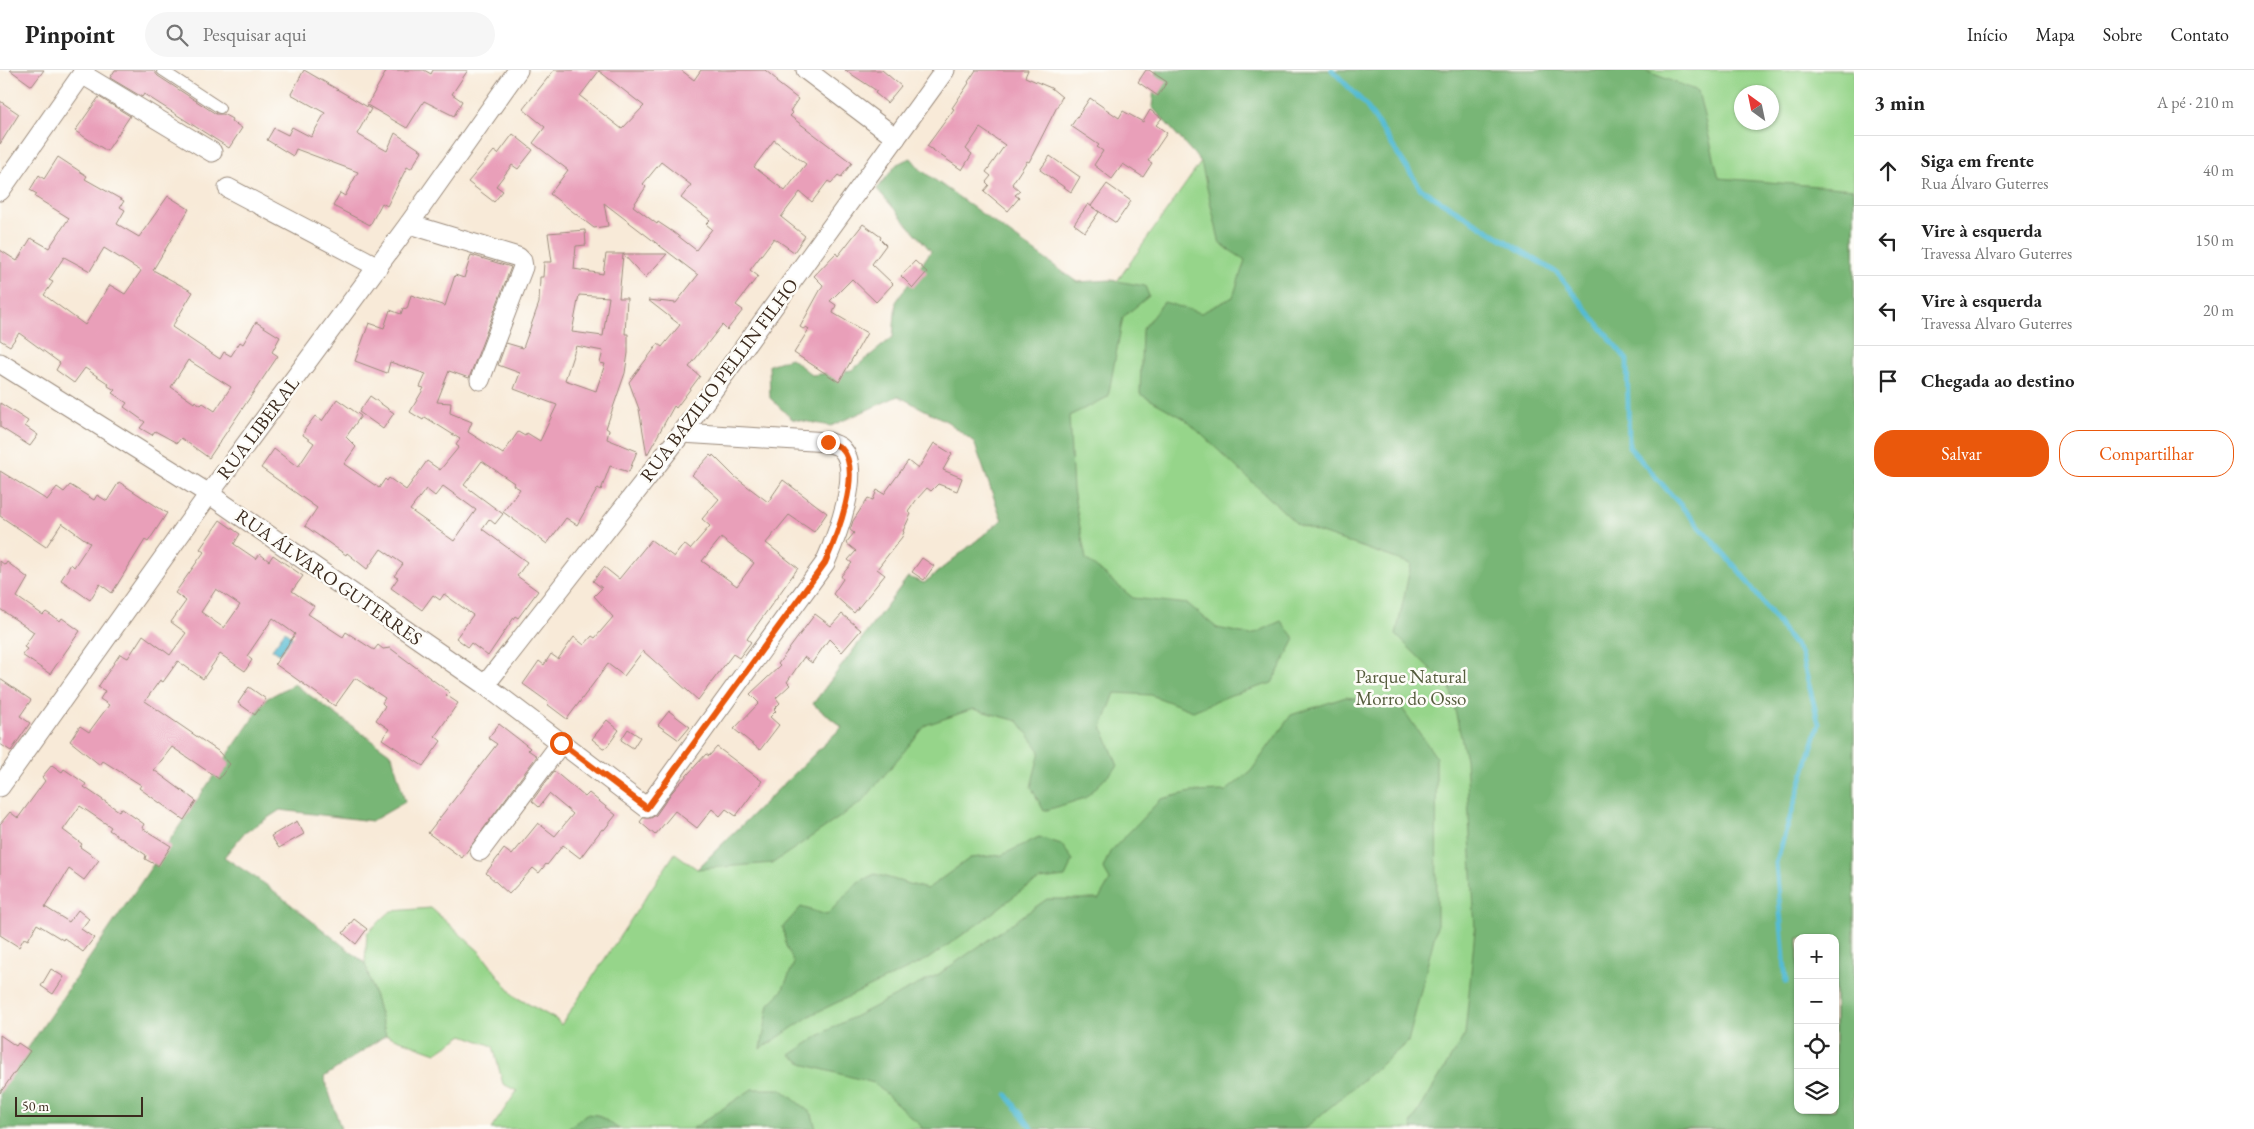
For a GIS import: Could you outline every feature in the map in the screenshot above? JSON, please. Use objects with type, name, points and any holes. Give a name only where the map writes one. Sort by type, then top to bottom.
[{"type":"street","name":"RUA LIBERAL","points":[[0,787],[208,494],[378,267],[518,70]]},
{"type":"street","points":[[806,70],[896,138]]},
{"type":"street","name":"RUA BAZILIO PELLIN FILHO","points":[[486,685],[682,434],[945,70]]},
{"type":"street","points":[[0,192],[83,72],[212,152]]},
{"type":"street","points":[[228,188],[378,267]]},
{"type":"street","points":[[409,224],[518,257],[522,261],[523,267],[480,380]]},
{"type":"street","name":"RUA ÁLVARO GUTERRES","points":[[0,363],[208,494],[486,685],[647,808],[825,563],[834,542],[850,483],[848,460],[841,448],[828,442],[682,434]]},
{"type":"street","points":[[480,851],[561,743]]},
{"type":"lane","points":[[162,70],[220,108]]},
{"type":"green space","points":[[1156,70],[1643,70],[1698,91],[1719,178],[1854,189],[1854,1129],[1413,1129],[1411,1124],[1465,1034],[1475,930],[1466,759],[1450,688],[1396,635],[1411,564],[1298,525],[1185,419],[1140,394],[1142,330],[1164,302],[1201,313],[1233,297],[1245,260],[1220,244],[1201,162],[1152,107]]},
{"type":"green space","name":"Parque Natural Morro do Osso","points":[[1269,70],[1854,70],[1854,1129],[491,1129],[517,1091],[503,1084],[493,1046],[463,1035],[436,1053],[386,1035],[365,963],[367,933],[391,911],[431,908],[480,952],[514,996],[557,1020],[561,1025],[675,853],[697,869],[842,727],[813,704],[908,577],[924,583],[1002,520],[984,470],[1201,162]]},
{"type":"green space","points":[[911,158],[921,170],[1077,282],[1111,280],[1145,286],[1149,296],[1123,317],[1108,397],[1069,416],[1073,490],[1086,559],[1133,598],[1188,604],[1217,628],[1251,635],[1281,621],[1295,639],[1272,683],[1231,695],[1193,711],[1151,695],[1115,693],[1102,727],[1118,766],[1085,798],[1044,811],[1031,787],[1040,751],[1018,721],[973,709],[926,725],[862,802],[773,863],[697,869],[842,727],[813,704],[908,577],[924,583],[1002,520],[974,442],[948,422],[898,396],[831,426],[792,419],[770,398],[769,365],[791,358],[812,375],[852,370],[893,337],[896,302],[931,251],[877,189],[897,164]]},
{"type":"green space","points":[[294,684],[392,755],[405,802],[372,821],[280,810],[243,834],[224,857],[265,884],[365,963],[386,1035],[324,1077],[341,1129],[0,1129],[0,1089],[266,699]]},
{"type":"green space","points":[[1346,697],[1400,705],[1436,757],[1437,926],[1408,1042],[1304,1129],[922,1129],[874,1083],[806,1065],[790,1055],[828,1030],[939,974],[1047,899],[1099,899],[1110,880],[1103,868],[1110,852],[1161,799],[1191,792],[1226,791],[1251,771],[1291,715]]},
{"type":"green space","points":[[1039,837],[1061,844],[1073,860],[1065,877],[1040,880],[1022,890],[928,959],[813,1014],[761,1049],[769,1004],[782,991],[794,963],[786,946],[783,927],[801,907],[827,915],[858,882],[875,874],[927,889],[970,858],[1002,855]]},
{"type":"green space","points":[[752,1089],[781,1089],[812,1114],[816,1129],[692,1129]]},
{"type":"green space","points":[[586,1114],[598,1115],[619,1129],[568,1129]]},
{"type":"water","points":[[285,631],[292,637],[279,654],[272,649]]},
{"type":"building","points":[[10,70],[44,70],[32,86]]},
{"type":"building","points":[[115,70],[153,70],[158,76],[216,114],[223,114],[242,128],[229,148],[144,94],[142,97],[110,78]]},
{"type":"building","points":[[304,70],[371,109],[357,134],[387,151],[395,133],[422,151],[411,169],[407,167],[387,206],[382,203],[370,225],[333,206],[340,193],[345,196],[358,172],[296,149],[293,156],[267,140],[274,128],[288,135],[292,127],[311,137],[325,113],[291,94]]},
{"type":"building","points":[[387,70],[424,70],[431,74],[433,70],[468,70],[452,94],[462,101],[454,116],[424,101],[407,128],[367,105]]},
{"type":"building","points":[[554,70],[681,70],[694,80],[701,70],[765,70],[777,80],[776,82],[798,99],[790,111],[793,113],[790,116],[852,163],[841,177],[838,175],[831,183],[828,181],[812,202],[800,192],[781,217],[805,236],[794,252],[774,238],[750,270],[758,276],[736,305],[743,310],[727,330],[722,325],[689,367],[700,376],[676,408],[674,406],[647,455],[639,409],[629,382],[658,344],[662,347],[680,325],[648,300],[676,303],[698,275],[604,203],[608,226],[594,228],[550,194],[568,170],[533,143],[545,127],[523,109]],"holes":[[[599,71],[644,106],[622,129],[580,96]],[[774,140],[806,164],[785,191],[754,167]],[[661,162],[691,185],[681,198],[710,220],[706,224],[712,229],[696,250],[673,232],[658,222],[657,224],[633,206],[646,187],[643,184]]]},
{"type":"building","points":[[845,70],[882,70],[901,86],[887,103],[875,93],[877,91]]},
{"type":"building","points":[[976,70],[1028,70],[1025,77],[1051,88],[1062,97],[1029,162],[1027,161],[1012,184],[1020,191],[1015,195],[1019,198],[1008,211],[984,191],[989,185],[986,182],[991,176],[986,172],[1005,145],[980,128],[966,149],[972,154],[962,170],[927,146],[954,109],[952,108]]},
{"type":"building","points":[[1146,70],[1167,82],[1158,96],[1138,82]]},
{"type":"building","points":[[99,97],[130,116],[107,151],[75,131]]},
{"type":"building","points":[[1090,98],[1119,118],[1123,111],[1143,122],[1150,110],[1162,118],[1156,125],[1167,133],[1148,161],[1152,163],[1143,177],[1123,164],[1112,179],[1094,165],[1103,151],[1097,147],[1099,145],[1071,126]]},
{"type":"building","points":[[0,101],[19,114],[0,144]]},
{"type":"building","points":[[513,134],[533,150],[518,169],[512,165],[496,186],[503,191],[494,202],[468,182],[494,151],[498,154]]},
{"type":"building","points":[[1050,156],[1080,177],[1071,192],[1040,170]]},
{"type":"building","points":[[58,157],[87,176],[85,179],[124,201],[120,207],[125,210],[117,224],[139,237],[168,196],[189,209],[153,270],[193,292],[172,327],[220,359],[224,352],[231,356],[240,342],[243,344],[256,322],[280,337],[272,352],[278,356],[209,458],[181,438],[177,443],[155,431],[152,435],[140,428],[145,422],[124,407],[127,403],[112,393],[115,390],[108,386],[109,384],[85,368],[74,383],[56,370],[60,363],[19,333],[10,346],[0,340],[0,250],[17,261],[31,238],[49,248],[69,218],[35,197],[37,194],[30,190],[39,175],[44,179]],"holes":[[[104,248],[141,271],[125,294],[110,285],[85,325],[44,295],[53,282],[49,280],[64,257],[90,271]],[[188,360],[231,387],[215,411],[203,403],[201,405],[195,401],[194,403],[171,387]]]},
{"type":"building","points":[[1107,184],[1131,201],[1116,223],[1091,206]]},
{"type":"building","points":[[1088,204],[1099,212],[1085,232],[1074,224]]},
{"type":"building","points":[[863,224],[881,237],[880,239],[886,245],[872,264],[893,284],[876,302],[852,279],[830,301],[836,305],[833,313],[867,333],[839,382],[794,353],[809,329],[800,327],[823,285],[814,276],[836,253],[838,256]]},
{"type":"building","points":[[585,230],[586,245],[576,246],[574,269],[603,274],[606,254],[623,254],[619,298],[627,298],[625,334],[628,334],[628,353],[625,373],[606,428],[609,430],[607,439],[637,451],[629,472],[610,466],[601,490],[598,488],[577,525],[566,518],[547,544],[503,512],[520,489],[513,485],[514,483],[482,461],[464,485],[503,514],[495,524],[489,519],[482,529],[527,562],[517,576],[538,591],[518,618],[515,616],[488,656],[471,643],[468,647],[456,638],[473,615],[444,594],[440,600],[433,595],[422,610],[391,588],[398,578],[394,576],[403,564],[381,549],[367,569],[347,553],[346,555],[305,526],[317,508],[261,468],[274,449],[298,467],[314,443],[303,435],[305,429],[315,416],[322,421],[337,399],[361,416],[346,437],[356,447],[344,464],[379,488],[385,479],[387,481],[389,478],[406,490],[427,461],[440,470],[459,447],[456,445],[460,439],[425,417],[423,420],[410,412],[424,388],[420,387],[426,374],[390,362],[387,373],[355,361],[369,323],[384,328],[390,310],[401,314],[403,308],[407,309],[411,295],[445,306],[455,275],[464,278],[471,255],[511,267],[469,378],[449,371],[437,402],[451,403],[450,413],[472,422],[468,432],[503,454],[518,432],[525,436],[527,433],[540,441],[557,405],[514,389],[520,373],[498,365],[506,343],[523,348],[539,303],[540,277],[543,277],[544,262],[552,262],[548,233]],"holes":[[[579,295],[609,297],[603,336],[572,332]],[[576,346],[603,351],[600,363],[605,364],[596,391],[565,380]],[[443,486],[476,510],[454,541],[410,510],[426,489],[435,496]]]},
{"type":"building","points":[[623,254],[667,254],[645,278]]},
{"type":"building","points":[[915,261],[927,272],[913,288],[901,276]]},
{"type":"building","points":[[370,396],[394,413],[383,429],[359,412]]},
{"type":"building","points":[[0,403],[28,421],[25,426],[38,435],[30,446],[0,427]]},
{"type":"building","points":[[934,443],[952,454],[943,470],[962,478],[957,491],[938,484],[931,491],[927,488],[917,499],[908,512],[911,514],[902,537],[877,569],[885,575],[854,613],[833,594],[843,579],[841,576],[852,563],[848,560],[856,551],[846,543],[854,533],[850,530],[853,521],[868,498],[873,500],[877,490],[884,494],[908,461],[918,469]]},
{"type":"building","points":[[710,455],[712,457],[713,455],[735,477],[768,502],[783,480],[827,513],[814,532],[789,515],[766,543],[798,568],[747,639],[751,642],[739,658],[733,654],[698,700],[643,651],[624,676],[608,664],[567,719],[523,684],[539,661],[544,665],[551,654],[558,659],[574,637],[584,645],[592,636],[595,638],[613,617],[594,596],[602,588],[593,581],[604,567],[619,579],[651,540],[674,557],[684,544],[690,549],[710,526],[702,519],[719,499],[692,475]],"holes":[[[721,538],[754,563],[737,586],[702,561]]]},
{"type":"building","points":[[0,471],[47,500],[57,487],[64,492],[70,485],[94,500],[97,495],[107,501],[119,482],[167,513],[148,542],[145,540],[112,593],[100,584],[90,600],[61,580],[71,564],[74,567],[90,543],[62,523],[46,547],[0,516]]},
{"type":"building","points":[[220,520],[240,534],[234,544],[256,559],[260,554],[269,561],[273,555],[303,576],[292,591],[314,606],[308,614],[343,637],[346,632],[374,650],[378,645],[383,649],[390,648],[449,692],[446,695],[458,703],[435,736],[441,741],[423,766],[382,739],[389,729],[376,720],[385,706],[382,703],[385,698],[355,678],[335,706],[275,664],[295,634],[273,618],[247,656],[252,660],[245,671],[220,654],[203,679],[178,661],[163,682],[160,680],[145,701],[218,751],[230,764],[219,779],[172,747],[154,770],[196,801],[184,820],[139,788],[141,785],[103,761],[100,765],[70,741],[80,726],[89,732],[109,705],[100,699],[105,691],[98,687],[120,654],[128,658],[143,635],[170,655],[186,633],[171,622],[186,601],[175,593],[204,552],[200,549]],"holes":[[[216,589],[240,605],[224,628],[201,612]]]},
{"type":"building","points":[[922,558],[934,566],[924,580],[912,572]]},
{"type":"building","points":[[0,561],[5,565],[7,562],[28,578],[17,597],[43,615],[46,612],[60,621],[62,618],[80,631],[50,674],[22,655],[27,649],[24,647],[34,632],[0,609]]},
{"type":"building","points":[[815,614],[831,626],[842,614],[861,630],[842,652],[829,639],[812,663],[804,657],[787,682],[790,685],[776,698],[780,703],[770,717],[779,725],[760,750],[734,729],[759,703],[750,694],[780,666],[778,664]]},
{"type":"building","points":[[0,679],[31,700],[20,716],[30,723],[11,751],[0,744]]},
{"type":"building","points":[[249,687],[266,699],[255,715],[238,703]]},
{"type":"building","points":[[669,711],[690,727],[679,740],[658,725]]},
{"type":"building","points":[[607,720],[619,730],[607,747],[603,748],[592,739]]},
{"type":"building","points":[[499,724],[530,748],[528,750],[537,756],[462,858],[428,833],[497,744],[488,738]]},
{"type":"building","points":[[628,729],[640,737],[633,748],[621,740]]},
{"type":"building","points":[[717,747],[762,781],[736,816],[726,809],[720,816],[712,809],[697,828],[675,811],[655,835],[640,822],[643,818],[651,818],[656,815],[672,792],[706,754],[709,756]]},
{"type":"building","points":[[52,765],[62,772],[64,769],[86,784],[84,787],[119,811],[121,808],[144,824],[142,828],[171,846],[158,866],[145,859],[146,855],[109,830],[111,827],[80,806],[63,830],[82,844],[80,847],[99,860],[84,880],[69,869],[45,907],[69,922],[78,910],[89,919],[81,929],[94,938],[83,952],[64,938],[63,940],[37,924],[28,940],[24,938],[19,947],[0,935],[0,824],[10,812],[18,818],[45,781],[42,777]]},
{"type":"building","points":[[554,771],[585,797],[589,793],[616,815],[604,830],[602,829],[580,858],[563,845],[539,873],[533,868],[509,894],[486,873],[504,849],[512,855],[538,823],[555,836],[573,814],[549,794],[539,807],[532,801]]},
{"type":"building","points":[[297,821],[304,834],[279,848],[271,836]]},
{"type":"building","points":[[354,919],[367,929],[356,944],[343,933]]},
{"type":"building","points":[[51,969],[64,977],[53,994],[41,986]]},
{"type":"building","points":[[0,1035],[16,1046],[18,1043],[30,1051],[0,1093]]},
{"type":"waterway","points":[[1332,70],[1365,104],[1421,189],[1557,273],[1627,360],[1629,447],[1740,572],[1801,654],[1819,724],[1776,863],[1786,982]]},
{"type":"waterway","points":[[1007,1095],[1032,1129]]},
{"type":"route","points":[[561,743],[647,808],[825,563],[834,542],[850,483],[848,460],[841,448],[828,442]]}]
